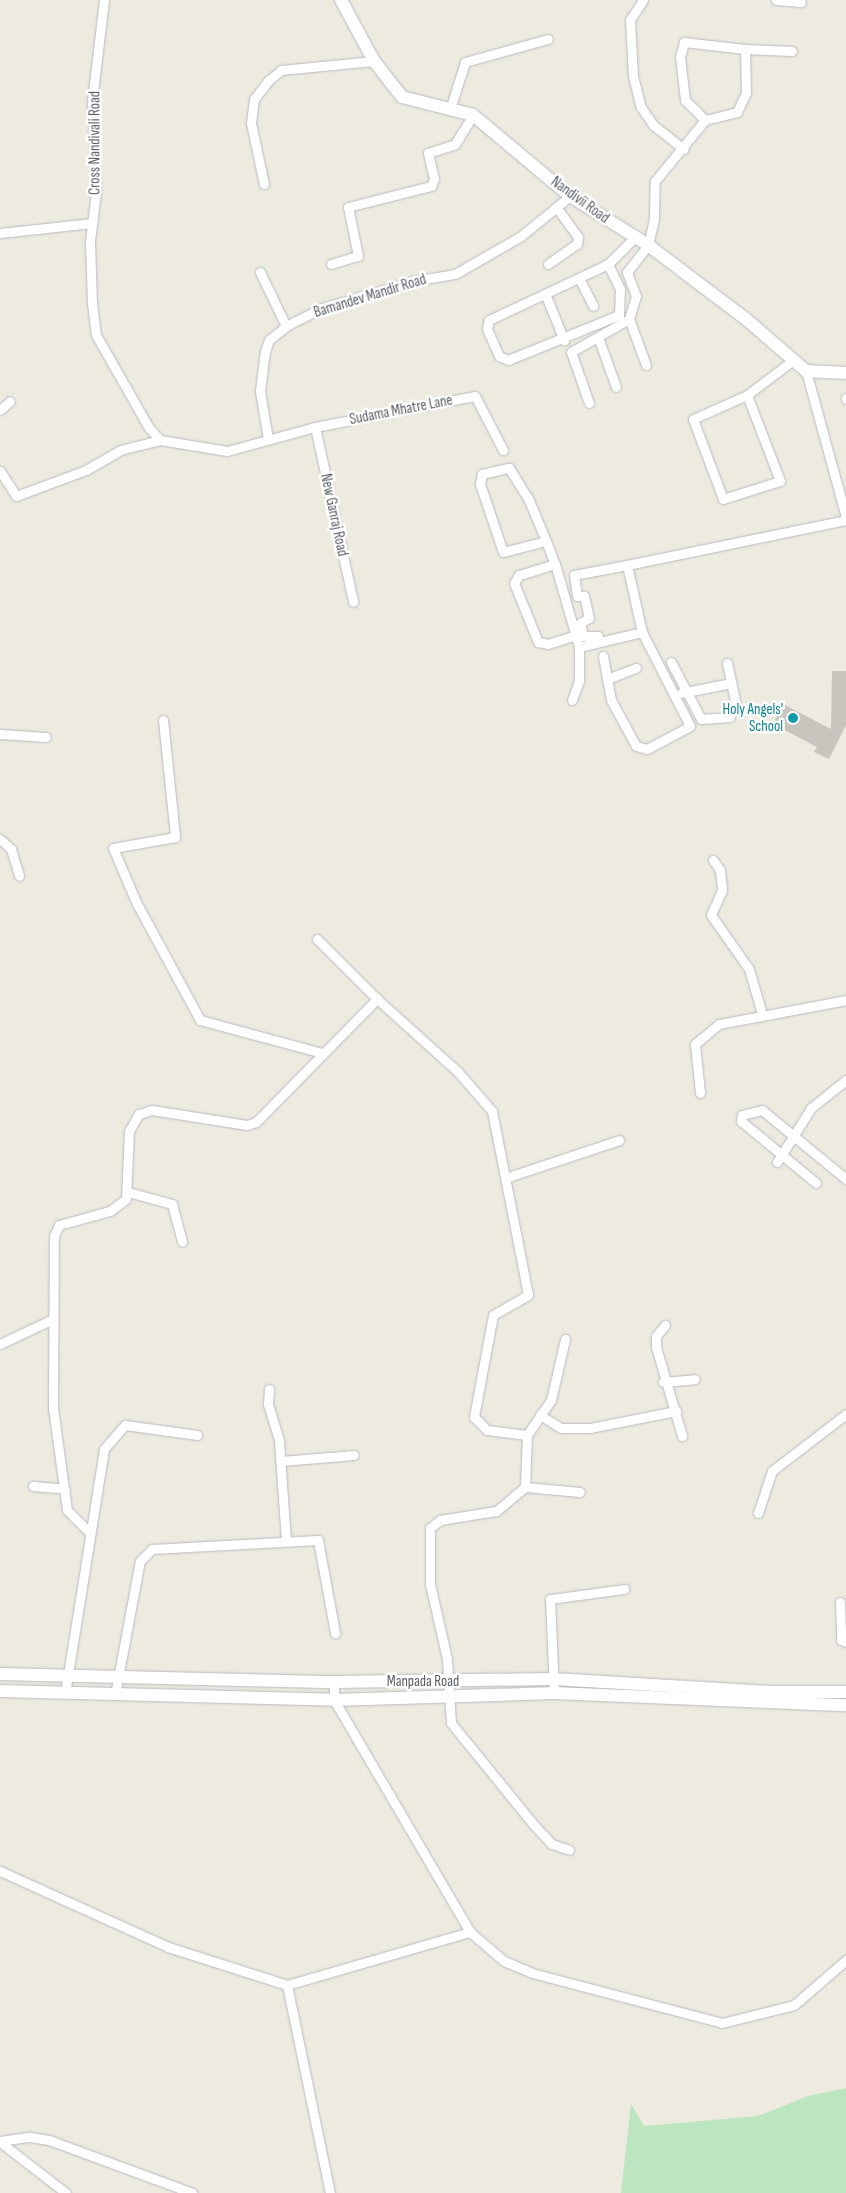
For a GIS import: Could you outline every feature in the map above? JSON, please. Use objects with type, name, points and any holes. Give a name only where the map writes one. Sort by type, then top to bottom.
[{"type":"main road","name":"Nandivii Road","points":[[341,0],[374,61],[402,96],[451,106],[473,115],[570,196],[648,246],[746,319],[792,361],[806,371]]},
{"type":"main road","points":[[806,371],[846,373]]},
{"type":"main road","name":"Manpada Road","points":[[0,1674],[334,1682],[450,1683],[553,1679],[670,1686],[734,1696],[846,1704]]},
{"type":"main road","points":[[668,1700],[670,1686]]},
{"type":"main road","name":"Manpada Road","points":[[0,1691],[334,1700],[449,1700],[554,1693],[668,1700],[734,1696]]},
{"type":"main road","name":"Manpada Road","points":[[770,1698],[846,1692]]},
{"type":"street","name":"Cross Nandivali Road","points":[[92,223],[96,192],[92,101],[104,0]]},
{"type":"street","points":[[643,0],[630,20],[633,76],[641,107],[653,125],[684,149]]},
{"type":"street","points":[[776,0],[801,2]]},
{"type":"street","points":[[451,106],[465,62],[548,39]]},
{"type":"street","points":[[705,120],[685,100],[680,57],[684,42],[746,50],[792,51]]},
{"type":"street","points":[[646,365],[629,320],[636,296],[631,285],[628,268],[648,246],[654,220],[655,181],[684,149],[705,120],[737,112],[746,93],[746,50]]},
{"type":"street","points":[[264,184],[251,123],[254,99],[268,81],[281,70],[374,61]]},
{"type":"street","points":[[331,264],[358,256],[348,207],[431,186],[434,179],[428,153],[455,144],[473,115]]},
{"type":"street","name":"Bamandev Mandir Road","points":[[268,439],[260,391],[265,352],[270,340],[286,326],[322,308],[413,281],[455,274],[521,236],[570,196]]},
{"type":"street","points":[[548,264],[577,244],[578,237],[556,208]]},
{"type":"street","points":[[0,232],[92,223],[96,335],[160,440]]},
{"type":"street","points":[[608,264],[620,289],[619,315],[564,340],[508,360],[499,356],[487,329],[489,320],[580,280],[608,264],[634,238]]},
{"type":"street","points":[[260,272],[286,326]]},
{"type":"street","points":[[580,280],[593,306]]},
{"type":"street","points":[[620,289],[631,285]]},
{"type":"street","points":[[546,296],[564,340]]},
{"type":"street","points":[[590,403],[570,355],[572,350],[629,320]]},
{"type":"street","points":[[598,337],[616,387]]},
{"type":"street","points":[[747,395],[780,481],[723,500],[692,419],[747,395],[792,361]]},
{"type":"street","points":[[642,629],[588,639],[580,625],[589,618],[584,596],[577,596],[574,576],[846,519],[806,371]]},
{"type":"street","name":"Sudama Mhatre Lane","points":[[268,439],[476,396],[503,450]]},
{"type":"street","points":[[0,410],[10,401]]},
{"type":"street","name":"New Ganraj Road","points":[[315,428],[353,602]]},
{"type":"street","points":[[0,471],[16,496],[86,470],[120,450],[160,440],[227,451],[268,439]]},
{"type":"street","points":[[546,540],[503,552],[480,484],[482,474],[509,468],[546,540],[555,564],[578,647],[580,681],[572,700]]},
{"type":"street","points":[[555,564],[519,575],[514,583],[538,642],[548,644],[575,635]]},
{"type":"street","points":[[603,656],[611,700],[639,748],[690,725],[642,629],[628,564]]},
{"type":"street","points":[[578,647],[642,629]]},
{"type":"street","points":[[671,662],[703,720],[734,713],[727,663]]},
{"type":"street","points":[[607,679],[636,668]]},
{"type":"street","points":[[676,694],[731,684]]},
{"type":"street","points":[[162,720],[176,837],[113,848],[136,902],[200,1020],[322,1053]]},
{"type":"street","points":[[0,734],[46,737]]},
{"type":"street","points":[[0,839],[11,849],[19,876]]},
{"type":"street","points":[[713,860],[720,870],[722,890],[711,916],[749,970],[762,1014]]},
{"type":"street","points":[[317,939],[377,1000],[482,1096],[492,1111],[508,1177],[528,1295],[493,1315],[474,1418],[487,1430],[527,1435]]},
{"type":"street","points":[[88,1532],[67,1510],[53,1408],[54,1236],[59,1225],[110,1211],[121,1205],[128,1192],[129,1131],[139,1114],[152,1110],[247,1125],[256,1122],[322,1053],[377,1000]]},
{"type":"street","points":[[700,1093],[695,1044],[719,1024],[762,1014],[846,1000]]},
{"type":"street","points":[[779,1158],[791,1134],[811,1108],[846,1080]]},
{"type":"street","points":[[816,1183],[779,1158],[740,1118],[750,1111],[762,1110],[846,1180]]},
{"type":"street","points":[[508,1177],[619,1140]]},
{"type":"street","points":[[128,1192],[172,1204],[182,1242]]},
{"type":"street","points":[[0,1344],[53,1319]]},
{"type":"street","points":[[665,1325],[656,1336],[656,1347],[663,1382],[676,1411],[682,1436]]},
{"type":"street","points":[[526,1487],[527,1435],[551,1400],[565,1339]]},
{"type":"street","points":[[663,1382],[695,1379]]},
{"type":"street","points":[[269,1389],[280,1461],[286,1540]]},
{"type":"street","points":[[540,1415],[561,1428],[590,1428],[676,1411]]},
{"type":"street","points":[[758,1513],[772,1471],[846,1414]]},
{"type":"street","points":[[65,1693],[88,1532],[104,1449],[125,1425],[197,1435]]},
{"type":"street","points":[[280,1461],[354,1456]]},
{"type":"street","points":[[33,1486],[65,1489]]},
{"type":"street","points":[[569,1850],[552,1844],[455,1730],[449,1700],[450,1683],[430,1584],[430,1528],[440,1520],[496,1511],[526,1487],[580,1492]]},
{"type":"street","points":[[115,1694],[146,1553],[160,1547],[286,1540],[321,1543],[335,1633]]},
{"type":"street","points":[[554,1693],[550,1599],[624,1589]]},
{"type":"street","points":[[840,1602],[841,1640],[846,1642]]},
{"type":"street","points":[[334,1682],[334,1700],[470,1932],[504,1961],[532,1973],[722,2024],[794,2006],[846,1960]]},
{"type":"street","points":[[0,1871],[168,1946],[287,1985],[470,1932]]},
{"type":"street","points":[[287,1985],[330,2193]]},
{"type":"street","points":[[0,2142],[30,2137],[49,2140],[192,2193]]},
{"type":"street","points":[[0,2142],[53,2189],[66,2193]]},
{"type":"green space","points":[[846,2088],[846,2193],[621,2193],[631,2104],[644,2126],[758,2116],[808,2096]]},
{"type":"building","name":"Holy Angels' School","points":[[832,671],[846,671],[846,725],[829,759],[814,752],[817,747],[773,724],[783,704],[831,729]]},
{"type":"place","name":"Holy Angels' School","points":[[793,718]]}]
